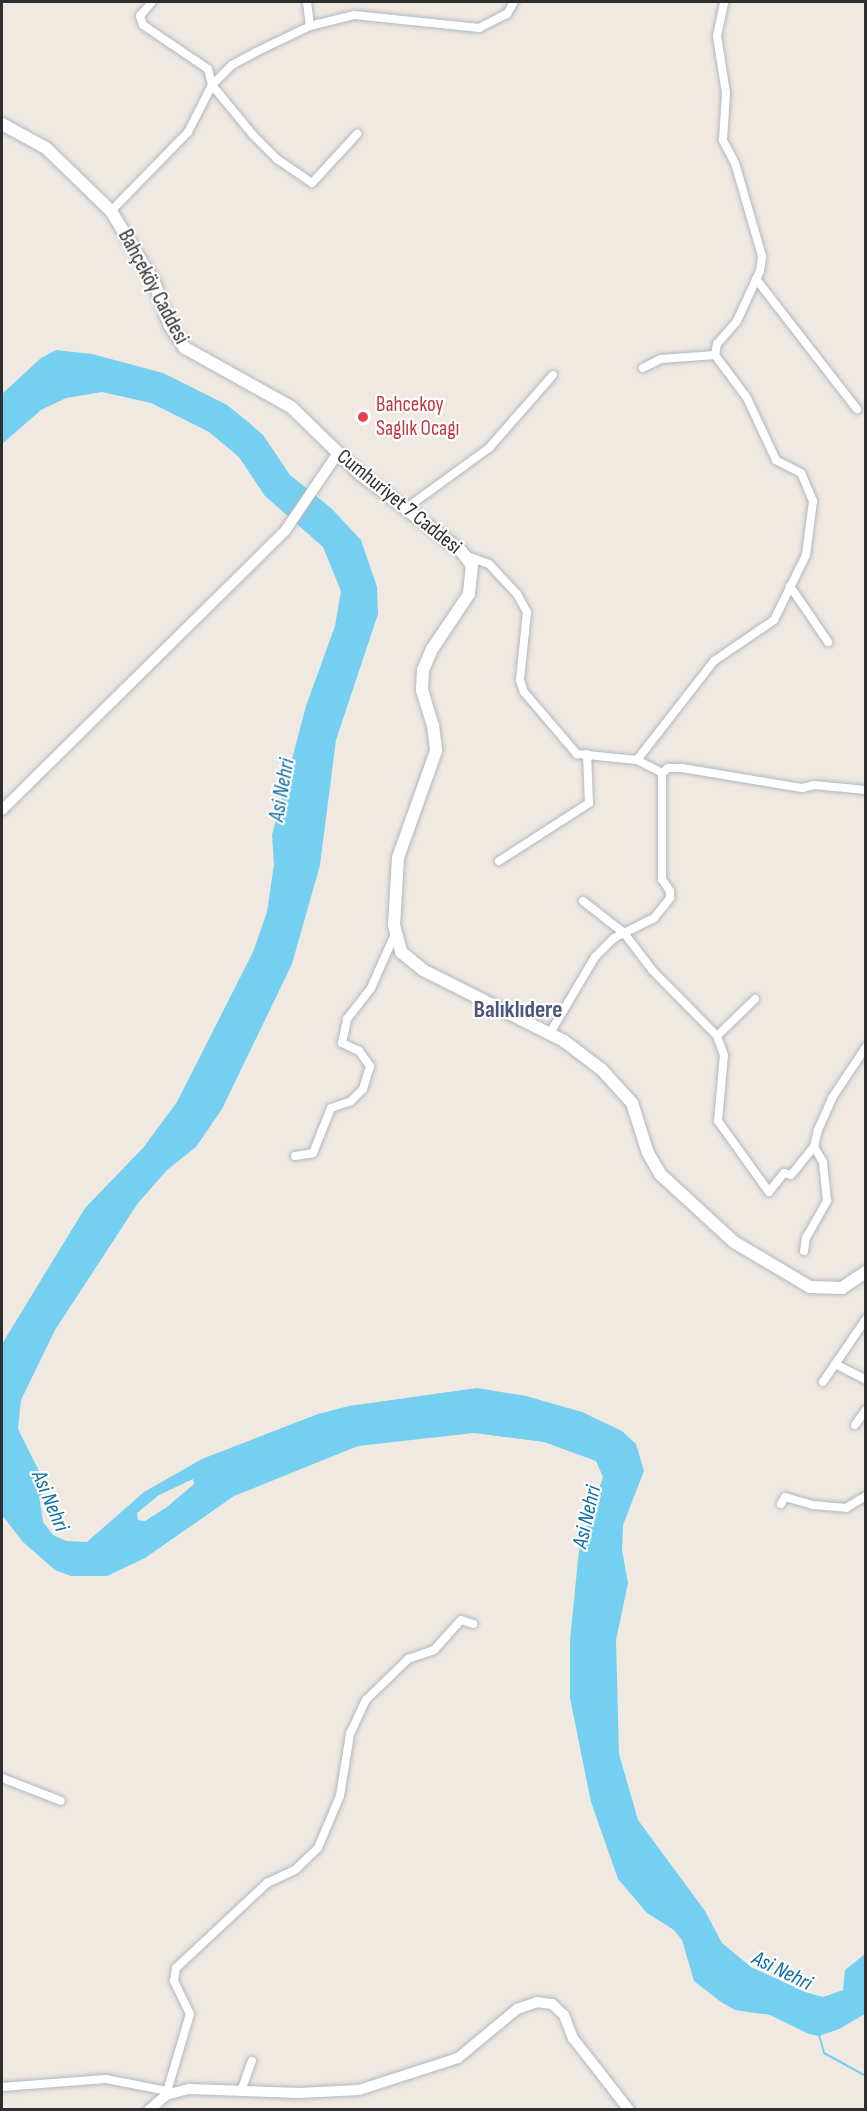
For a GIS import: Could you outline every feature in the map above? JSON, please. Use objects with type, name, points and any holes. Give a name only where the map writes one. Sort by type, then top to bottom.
[{"type":"main road","name":"Bahçeköy Caddesi","points":[[2,124],[46,148],[111,210],[154,282],[170,326],[184,348],[210,365],[262,388]]},
{"type":"main road","name":"Cumhuriyet 7 Caddesi","points":[[262,388],[291,407],[334,459],[467,556],[474,574],[469,594],[432,649],[423,670],[422,690],[433,725],[436,751],[398,858],[395,934]]},
{"type":"main road","points":[[395,934],[401,952],[413,964],[550,1033],[584,1056],[632,1103],[656,1168],[716,1228],[810,1287],[842,1288],[866,1272]]},
{"type":"street","points":[[153,2],[140,16],[143,25],[208,69],[212,86],[277,159],[312,183],[357,134]]},
{"type":"street","points":[[307,2],[310,26]]},
{"type":"street","points":[[111,210],[188,132],[212,86],[232,64],[310,26],[354,15],[479,28],[507,14],[514,2]]},
{"type":"street","points":[[637,760],[714,660],[774,620],[806,555],[813,501],[809,484],[801,473],[776,460],[747,398],[715,355],[717,344],[737,321],[756,279],[762,256],[735,163],[723,140],[726,93],[717,36],[724,2]]},
{"type":"street","points":[[756,279],[857,409]]},
{"type":"street","points":[[643,368],[661,359],[715,355]]},
{"type":"street","points":[[405,509],[489,448],[553,375]]},
{"type":"street","points":[[2,810],[285,531],[334,459]]},
{"type":"street","points":[[467,556],[489,564],[517,594],[527,612],[520,680],[524,692],[542,709],[571,750],[637,760],[662,773]]},
{"type":"street","points":[[790,586],[828,642]]},
{"type":"street","points":[[499,861],[589,802],[587,754]]},
{"type":"street","points":[[662,773],[668,768],[682,768],[802,788],[814,785],[866,790]]},
{"type":"street","points":[[550,1033],[584,972],[624,933],[654,918],[670,898],[670,891],[662,879],[662,773]]},
{"type":"street","points":[[583,901],[624,933],[653,971],[717,1036],[724,1055],[718,1121],[769,1192],[784,1173],[791,1175],[814,1147],[823,1116],[866,1047]]},
{"type":"street","points":[[295,1156],[313,1153],[331,1108],[351,1101],[363,1089],[370,1066],[360,1051],[342,1043],[347,1019],[371,988],[395,934]]},
{"type":"street","points":[[717,1036],[755,999]]},
{"type":"street","points":[[804,1251],[806,1238],[827,1201],[823,1162],[814,1147]]},
{"type":"street","points":[[823,1382],[866,1319]]},
{"type":"street","points":[[835,1364],[866,1380]]},
{"type":"street","points":[[855,1425],[866,1410]]},
{"type":"street","points":[[782,1504],[785,1497],[813,1505],[846,1508],[866,1496]]},
{"type":"street","points":[[148,2109],[167,2093],[190,2014],[174,1981],[176,1968],[267,1883],[294,1870],[318,1848],[340,1796],[350,1734],[366,1700],[408,1659],[434,1650],[461,1620],[473,1624]]},
{"type":"street","points":[[2,1778],[60,1801]]},
{"type":"street","points":[[2,2087],[106,2079],[167,2093],[189,2089],[359,2090],[431,2070],[458,2058],[517,2009],[537,2002],[552,2004],[564,2015],[573,2038],[629,2109]]},
{"type":"street","points":[[241,2091],[252,2061]]},
{"type":"water","points":[[56,350],[92,354],[163,373],[227,405],[263,435],[290,475],[331,508],[361,540],[377,587],[378,614],[336,740],[320,865],[292,964],[222,1109],[196,1147],[167,1170],[138,1203],[55,1330],[21,1400],[18,1429],[44,1481],[40,1502],[43,1522],[53,1535],[66,1541],[87,1542],[144,1492],[202,1459],[318,1414],[349,1406],[477,1388],[526,1396],[582,1412],[622,1431],[636,1444],[644,1471],[623,1525],[622,1550],[628,1583],[616,1640],[619,1754],[638,1820],[705,1911],[722,1943],[751,1967],[805,1992],[823,1997],[843,1990],[845,1970],[865,1954],[865,2014],[839,2029],[819,2036],[809,2034],[770,2015],[735,2010],[721,2002],[694,1981],[682,1940],[674,1930],[647,1913],[618,1879],[591,1802],[570,1698],[570,1640],[579,1550],[603,1477],[596,1461],[544,1442],[474,1433],[358,1446],[234,1496],[145,1558],[107,1576],[71,1576],[55,1570],[23,1542],[2,1515],[2,1344],[85,1208],[143,1148],[177,1102],[253,952],[267,912],[274,864],[272,835],[306,706],[335,626],[341,591],[323,547],[265,496],[239,457],[209,432],[151,403],[102,392],[66,398],[41,410],[2,444],[2,394],[41,358]],"holes":[[[193,1479],[194,1484],[167,1507],[145,1521],[138,1520],[137,1513],[159,1495]]]},
{"type":"waterway","points":[[819,2035],[824,2053],[866,2076]]},
{"type":"place","name":"Bahcekoy Saglık Ocagı","points":[[363,417]]},
{"type":"district","name":"Balıklıdere","points":[[518,1010]]},
{"type":"water label","name":"Asi Nehri","points":[[282,790]]},
{"type":"water label","name":"Asi Nehri","points":[[50,1501]]},
{"type":"water label","name":"Asi Nehri","points":[[587,1517]]},
{"type":"water label","name":"Asi Nehri","points":[[782,1971]]}]
